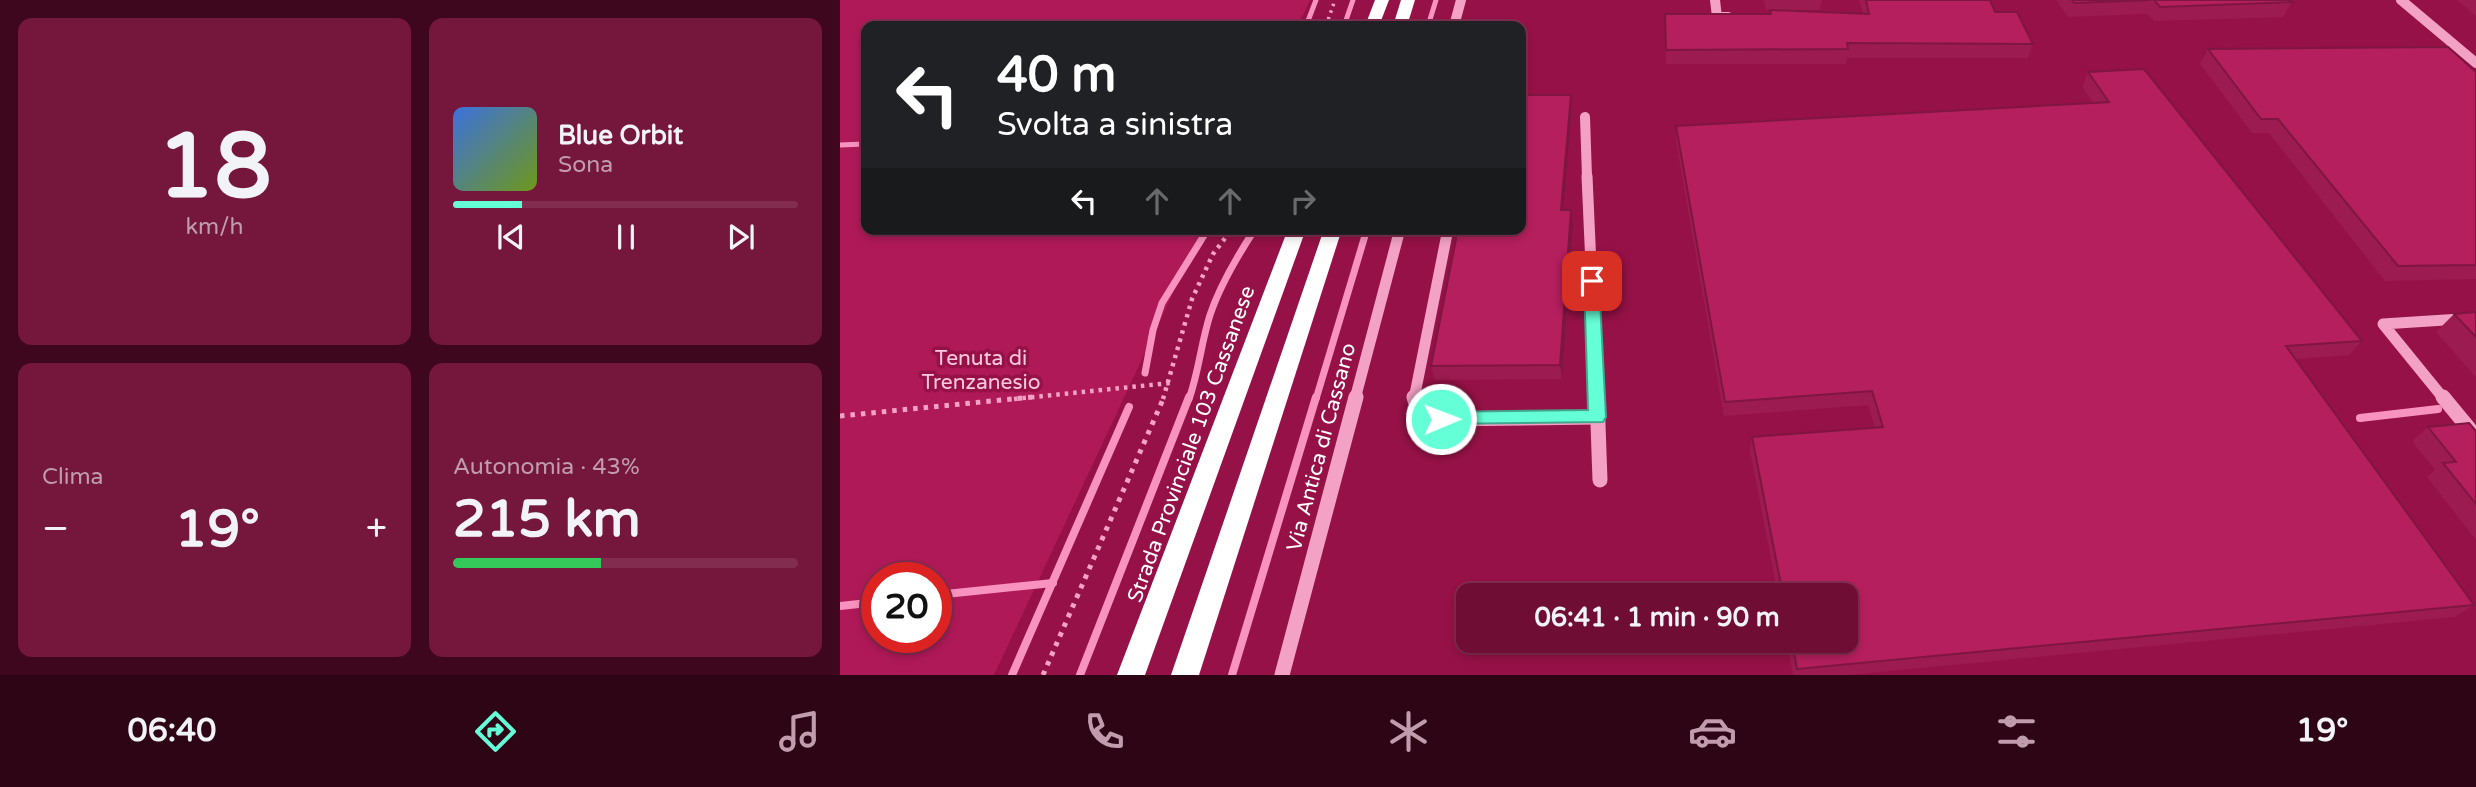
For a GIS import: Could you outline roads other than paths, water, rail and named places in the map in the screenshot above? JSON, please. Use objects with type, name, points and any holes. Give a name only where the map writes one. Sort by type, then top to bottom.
[{"type":"highway","points":[[1402,21],[1408,0]]},
{"type":"highway","points":[[1374,21],[1381,2]]},
{"type":"highway","name":"Strada Provinciale 103 Cassanese","points":[[1131,675],[1295,235]]},
{"type":"highway","points":[[1185,675],[1331,235]]},
{"type":"street","points":[[1455,21],[1461,0]]},
{"type":"street","points":[[1715,0],[1717,17],[1742,17]]},
{"type":"street","points":[[2401,0],[2476,63]]},
{"type":"street","points":[[1585,117],[1600,480]]},
{"type":"street","name":"Via Antica di Cassano","points":[[1282,675],[1398,235]]},
{"type":"street","points":[[1447,235],[1413,393],[1417,410],[1425,416],[1441,419],[1597,417]]},
{"type":"street","points":[[2476,318],[2383,324],[2476,437]]},
{"type":"waterway","points":[[1308,21],[1316,0]]},
{"type":"waterway","points":[[1346,21],[1353,0]]},
{"type":"waterway","points":[[1430,21],[1436,0]]},
{"type":"waterway","points":[[840,145],[861,144]]},
{"type":"waterway","points":[[1145,373],[1153,330],[1162,303],[1204,235]]},
{"type":"waterway","points":[[1189,399],[1214,304],[1230,270],[1251,235]]},
{"type":"waterway","points":[[1316,399],[1365,235]]},
{"type":"waterway","points":[[1080,675],[1189,397]]},
{"type":"waterway","points":[[1232,675],[1316,397]]},
{"type":"waterway","points":[[1052,583],[1129,407]]},
{"type":"waterway","points":[[2360,418],[2438,409]]},
{"type":"waterway","points":[[952,593],[1052,583]]},
{"type":"waterway","points":[[1012,675],[1052,583]]},
{"type":"waterway","points":[[840,606],[861,604]]},
{"type":"park label","name":"Tenuta di Trenzanesio","points":[[981,370]]}]
